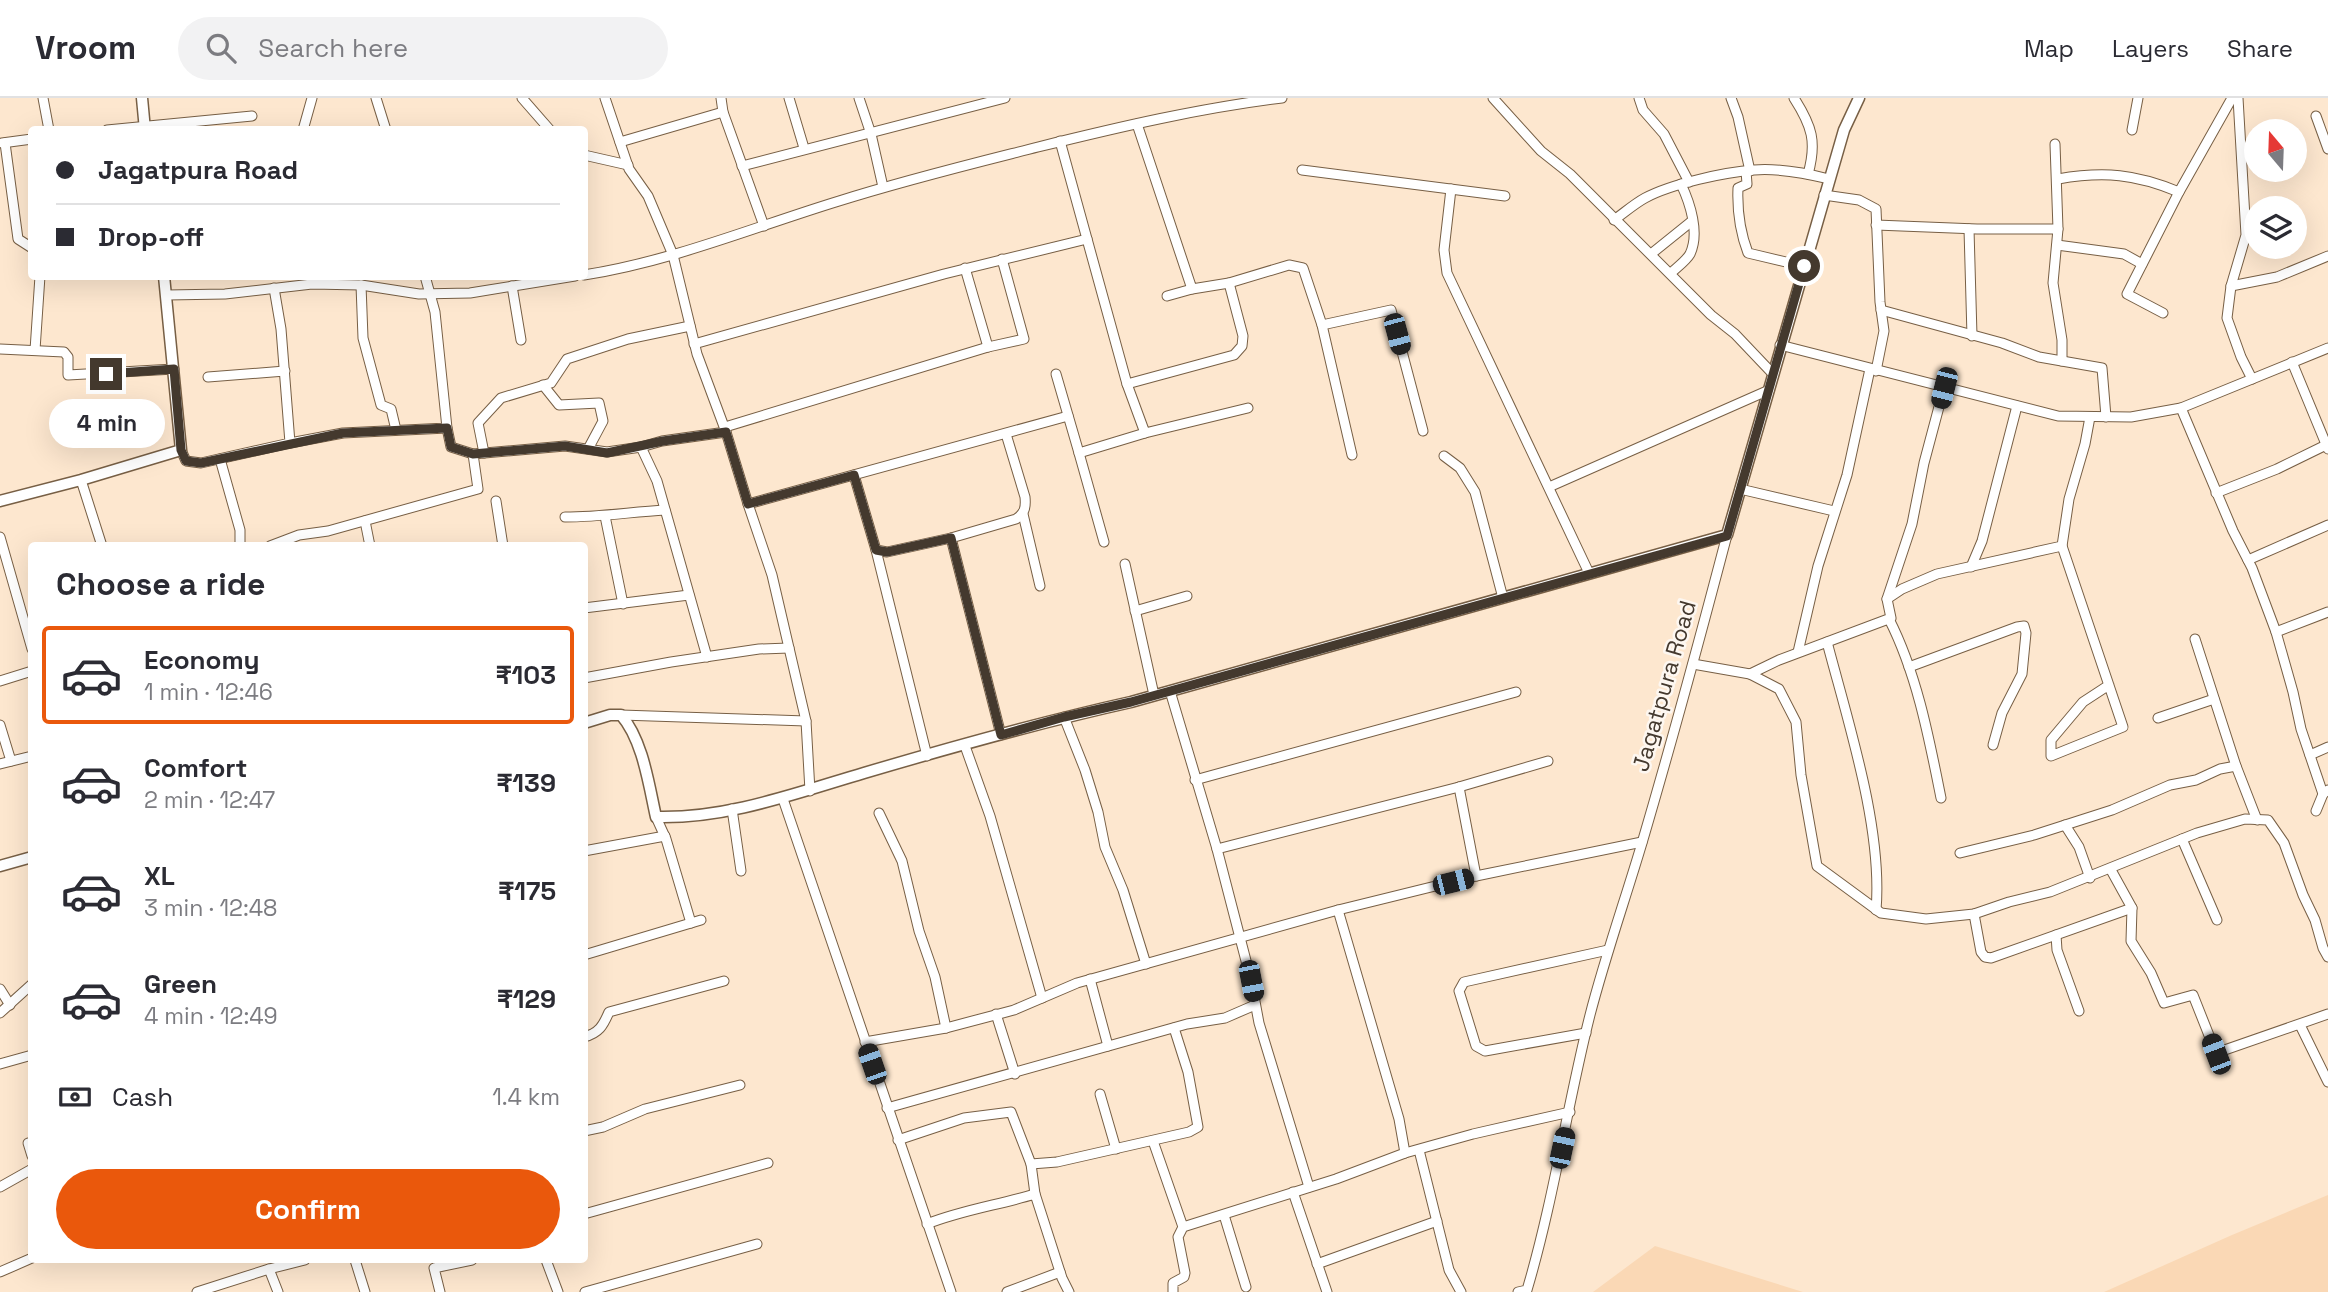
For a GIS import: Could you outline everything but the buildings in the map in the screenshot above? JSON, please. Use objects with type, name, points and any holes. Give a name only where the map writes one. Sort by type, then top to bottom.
[{"type":"street","points":[[43,98],[48,126]]},
{"type":"street","points":[[142,98],[145,126]]},
{"type":"street","points":[[304,126],[312,98]]},
{"type":"street","points":[[376,98],[385,126]]},
{"type":"street","points":[[522,98],[546,126]]},
{"type":"street","points":[[605,98],[628,165],[648,196],[673,254],[694,344],[772,575],[806,721],[810,791]]},
{"type":"street","points":[[721,98],[723,112],[764,226]]},
{"type":"street","points":[[789,98],[804,148]]},
{"type":"street","points":[[859,98],[871,134],[883,187]]},
{"type":"street","points":[[742,166],[1004,98]]},
{"type":"street","points":[[1196,98],[1204,109]]},
{"type":"street","points":[[588,274],[713,244],[883,187],[1060,141],[1241,101],[1282,98]]},
{"type":"street","points":[[1493,98],[1541,151],[1570,174],[1773,374]]},
{"type":"street","points":[[1639,98],[1643,110],[1664,134],[1685,183],[1690,204],[1693,239],[1689,255],[1671,273]]},
{"type":"street","points":[[1731,98],[1738,117],[1748,171],[1747,184],[1738,188],[1737,205],[1748,253],[1804,266]]},
{"type":"street","points":[[1794,98],[1808,123],[1814,143],[1808,174]]},
{"type":"street","name":"Jagatpura Road","points":[[1522,1291],[1549,1214],[1586,1033],[1608,950],[1693,664],[1780,345],[1829,178],[1844,130],[1859,98]]},
{"type":"street","points":[[2132,130],[2137,98]]},
{"type":"street","points":[[2163,313],[2127,294],[2179,192],[2232,98]]},
{"type":"street","points":[[2238,98],[2246,235],[2231,286],[2227,318],[2252,379]]},
{"type":"street","points":[[620,142],[723,112]]},
{"type":"street","points":[[155,126],[252,116]]},
{"type":"street","points":[[2316,116],[2328,149]]},
{"type":"street","points":[[1138,124],[1192,289]]},
{"type":"street","points":[[28,140],[3,143],[18,239],[28,245]]},
{"type":"street","points":[[1060,141],[1127,384],[1145,433]]},
{"type":"street","points":[[2055,144],[2058,229],[2053,283],[2062,340],[2062,361]]},
{"type":"street","points":[[588,156],[628,165]]},
{"type":"street","points":[[1303,170],[1505,196]]},
{"type":"street","points":[[1614,220],[1644,198],[1685,183],[1748,171],[1808,174],[1829,178]]},
{"type":"street","points":[[2057,179],[2103,174],[2134,177],[2179,192]]},
{"type":"street","points":[[1451,189],[1444,250],[1447,273],[1589,573]]},
{"type":"street","points":[[1798,652],[1818,566],[1847,475],[1884,331],[1876,209],[1859,200],[1824,195]]},
{"type":"street","points":[[1651,254],[1692,221]]},
{"type":"street","points":[[1876,225],[2058,229]]},
{"type":"street","points":[[1969,229],[1972,336]]},
{"type":"street","points":[[694,344],[965,268],[1087,239]]},
{"type":"street","points":[[2057,245],[2124,254],[2142,264]]},
{"type":"street","points":[[2231,286],[2277,277],[2328,256]]},
{"type":"street","points":[[426,280],[431,294],[451,447],[473,454],[550,446],[607,453],[725,430],[988,347],[1024,339],[1003,259]]},
{"type":"street","points":[[1167,296],[1230,283],[1289,265],[1303,268],[1322,325],[1352,454]]},
{"type":"street","points":[[965,268],[988,347]]},
{"type":"street","points":[[35,350],[40,280]]},
{"type":"street","points":[[165,280],[181,450],[186,461],[201,463],[343,433],[447,428]]},
{"type":"street","points":[[277,280],[290,443]]},
{"type":"street","points":[[167,295],[225,293],[312,284],[361,285],[419,294],[470,293],[550,280]]},
{"type":"street","points":[[1127,384],[1234,355],[1242,346],[1243,336],[1230,283]]},
{"type":"street","points":[[361,285],[363,338],[381,405],[391,410],[396,430]]},
{"type":"street","points":[[512,286],[521,340]]},
{"type":"street","points":[[1322,325],[1391,310],[1423,431]]},
{"type":"street","points":[[1881,310],[2002,343],[2039,357],[2102,368],[2106,417]]},
{"type":"street","points":[[484,453],[478,423],[501,398],[551,383],[567,359],[628,339],[690,326]]},
{"type":"street","points":[[1780,345],[2058,416],[2090,417],[2132,417],[2181,408],[2328,348]]},
{"type":"street","points":[[0,349],[64,352],[68,357],[68,375],[174,369]]},
{"type":"street","points":[[2216,493],[2327,447],[2292,362]]},
{"type":"street","points":[[208,377],[285,371]]},
{"type":"street","points":[[1056,374],[1104,542]]},
{"type":"street","points":[[543,385],[559,405],[599,403],[603,421],[588,449]]},
{"type":"street","points":[[1941,799],[1909,667],[1901,642],[1889,619],[1887,599],[1912,524],[1924,463],[1944,388]]},
{"type":"street","points":[[1549,487],[1769,390]]},
{"type":"street","points":[[1971,567],[1982,541],[2017,406]]},
{"type":"street","points":[[1079,453],[1145,433],[1248,408]]},
{"type":"street","points":[[2181,408],[2216,493],[2248,560],[2276,632],[2301,729],[2325,792],[2316,811]]},
{"type":"street","points":[[748,504],[1068,416]]},
{"type":"street","points":[[2090,417],[2069,499],[2062,546],[2109,685],[2123,727],[2051,756],[2051,740],[2082,702],[2109,685]]},
{"type":"street","points":[[1006,434],[1025,497],[1023,514],[1040,586]]},
{"type":"street","points":[[641,447],[657,481],[707,657]]},
{"type":"street","points":[[0,501],[181,450]]},
{"type":"street","points":[[281,542],[478,489],[473,454]]},
{"type":"street","points":[[1444,456],[1460,468],[1475,492],[1503,598]]},
{"type":"street","points":[[220,459],[240,530],[240,542]]},
{"type":"street","points":[[854,475],[876,550],[926,757]]},
{"type":"street","points":[[81,480],[101,542]]},
{"type":"street","points":[[1740,489],[1834,511]]},
{"type":"street","points":[[496,501],[502,542]]},
{"type":"street","points":[[565,517],[665,510]]},
{"type":"street","points":[[876,550],[887,552],[951,538],[1017,519],[1023,514]]},
{"type":"street","points":[[606,516],[624,604]]},
{"type":"street","points":[[365,521],[369,542]]},
{"type":"street","points":[[2248,560],[2328,525]]},
{"type":"street","points":[[656,817],[732,809],[783,799],[1064,717],[1170,691],[1727,536]]},
{"type":"street","points":[[0,537],[28,635]]},
{"type":"street","points":[[951,538],[1001,735]]},
{"type":"street","points":[[1887,599],[1902,589],[1937,574],[1994,559],[2062,546]]},
{"type":"street","points":[[1125,564],[1154,695]]},
{"type":"street","points":[[588,608],[689,595]]},
{"type":"street","points":[[1135,611],[1187,596]]},
{"type":"street","points":[[2276,632],[2328,612]]},
{"type":"street","points":[[1750,674],[1798,652],[1889,619]]},
{"type":"street","points":[[1909,667],[2024,626],[2026,633],[2022,674],[2002,713],[1993,745]]},
{"type":"street","points":[[2195,639],[2236,766],[2257,820]]},
{"type":"street","points":[[1827,642],[1862,777],[1878,887],[1876,910]]},
{"type":"street","points":[[588,677],[759,649],[789,648]]},
{"type":"street","points":[[1693,664],[1750,674],[1779,689],[1796,722],[1801,775],[1817,866],[1881,913],[1926,919],[1973,914],[2090,878],[2182,839],[2245,819],[2268,820],[2284,843],[2328,957]]},
{"type":"street","points":[[0,681],[28,672]]},
{"type":"street","points":[[1170,691],[1217,849],[1278,1090],[1309,1187]]},
{"type":"street","points":[[1195,780],[1516,692]]},
{"type":"street","points":[[2158,718],[2214,699]]},
{"type":"street","points":[[588,722],[610,715],[806,721]]},
{"type":"street","points":[[588,954],[696,922],[656,817],[645,766],[627,722],[621,715]]},
{"type":"street","points":[[1064,717],[1085,770],[1105,847],[1123,890],[1146,964]]},
{"type":"street","points":[[0,725],[11,761]]},
{"type":"street","points":[[965,746],[990,816],[1042,998]]},
{"type":"street","points":[[2310,755],[2328,747]]},
{"type":"street","points":[[0,764],[28,757]]},
{"type":"street","points":[[1217,849],[1460,787],[1548,761]]},
{"type":"street","points":[[1960,853],[2034,835],[2112,810],[2170,785],[2196,780],[2220,769],[2236,766]]},
{"type":"street","points":[[1460,787],[1476,876]]},
{"type":"street","points":[[783,799],[951,1292]]},
{"type":"street","points":[[732,809],[741,870]]},
{"type":"street","points":[[879,813],[902,861],[946,1028]]},
{"type":"street","points":[[2065,825],[2079,847],[2090,878]]},
{"type":"street","points":[[588,850],[665,836]]},
{"type":"street","points":[[2182,839],[2217,920]]},
{"type":"street","points":[[865,1042],[946,1028],[1014,1010],[1090,979],[1338,910],[1476,876],[1642,842]]},
{"type":"street","points":[[0,866],[28,858]]},
{"type":"street","points":[[2110,870],[2132,908],[2131,941],[2151,974],[2164,1003],[2193,995],[2216,1054],[2328,1014]]},
{"type":"street","points":[[1973,914],[1982,952],[1985,957],[1991,958],[2132,908]]},
{"type":"street","points":[[1338,910],[1399,1119],[1405,1153]]},
{"type":"street","points":[[2056,935],[2057,950],[2079,1012]]},
{"type":"street","points":[[1586,1033],[1485,1051],[1476,1046],[1459,991],[1464,982],[1608,950]]},
{"type":"street","points":[[1090,979],[1108,1046]]},
{"type":"street","points":[[588,1036],[602,1028],[609,1012],[724,981]]},
{"type":"street","points":[[0,1013],[28,988]]},
{"type":"street","points":[[0,989],[10,1005]]},
{"type":"street","points":[[887,1108],[1174,1028],[1225,1018],[1255,1005]]},
{"type":"street","points":[[996,1014],[1015,1074]]},
{"type":"street","points":[[2300,1025],[2328,1082]]},
{"type":"street","points":[[1031,1164],[1057,1162],[1153,1142],[1198,1127],[1188,1072],[1174,1028]]},
{"type":"street","points":[[0,1063],[28,1056]]},
{"type":"street","points":[[588,1130],[603,1127],[645,1108],[740,1085]]},
{"type":"street","points":[[1100,1094],[1116,1149]]},
{"type":"street","points":[[898,1140],[964,1118],[1011,1112],[1031,1164],[1035,1194],[1069,1292]]},
{"type":"street","points":[[1172,1292],[1173,1283],[1184,1277],[1185,1273],[1178,1237],[1183,1227],[1405,1153],[1570,1112]]},
{"type":"street","points":[[1153,1142],[1183,1227]]},
{"type":"street","points":[[1419,1150],[1449,1270],[1461,1292]]},
{"type":"street","points":[[588,1213],[768,1163]]},
{"type":"street","points":[[0,1187],[28,1171]]},
{"type":"street","points":[[1293,1192],[1328,1292]]},
{"type":"street","points":[[927,1224],[956,1213],[1035,1194]]},
{"type":"street","points":[[1224,1214],[1247,1287]]},
{"type":"street","points":[[1317,1264],[1437,1221]]},
{"type":"street","points":[[585,1292],[757,1244]]},
{"type":"street","points":[[0,1272],[28,1260]]},
{"type":"street","points":[[356,1263],[365,1292]]},
{"type":"street","points":[[440,1292],[434,1268],[458,1263]]},
{"type":"street","points":[[547,1263],[558,1292]]},
{"type":"street","points":[[197,1292],[271,1265],[278,1292]]},
{"type":"street","points":[[1007,1292],[1060,1272]]},
{"type":"shaded area","points":[[2328,1195],[2328,1292],[2104,1292],[2232,1235]]},
{"type":"shaded area","points":[[1655,1246],[1803,1292],[1593,1292]]},
{"type":"route","points":[[106,374],[174,369],[181,450],[186,461],[201,463],[343,433],[396,430],[447,428],[451,447],[473,454],[550,446],[607,453],[726,432],[748,504],[854,475],[876,550],[887,552],[951,538],[1001,735],[1131,702],[1727,536],[1804,266]]}]
